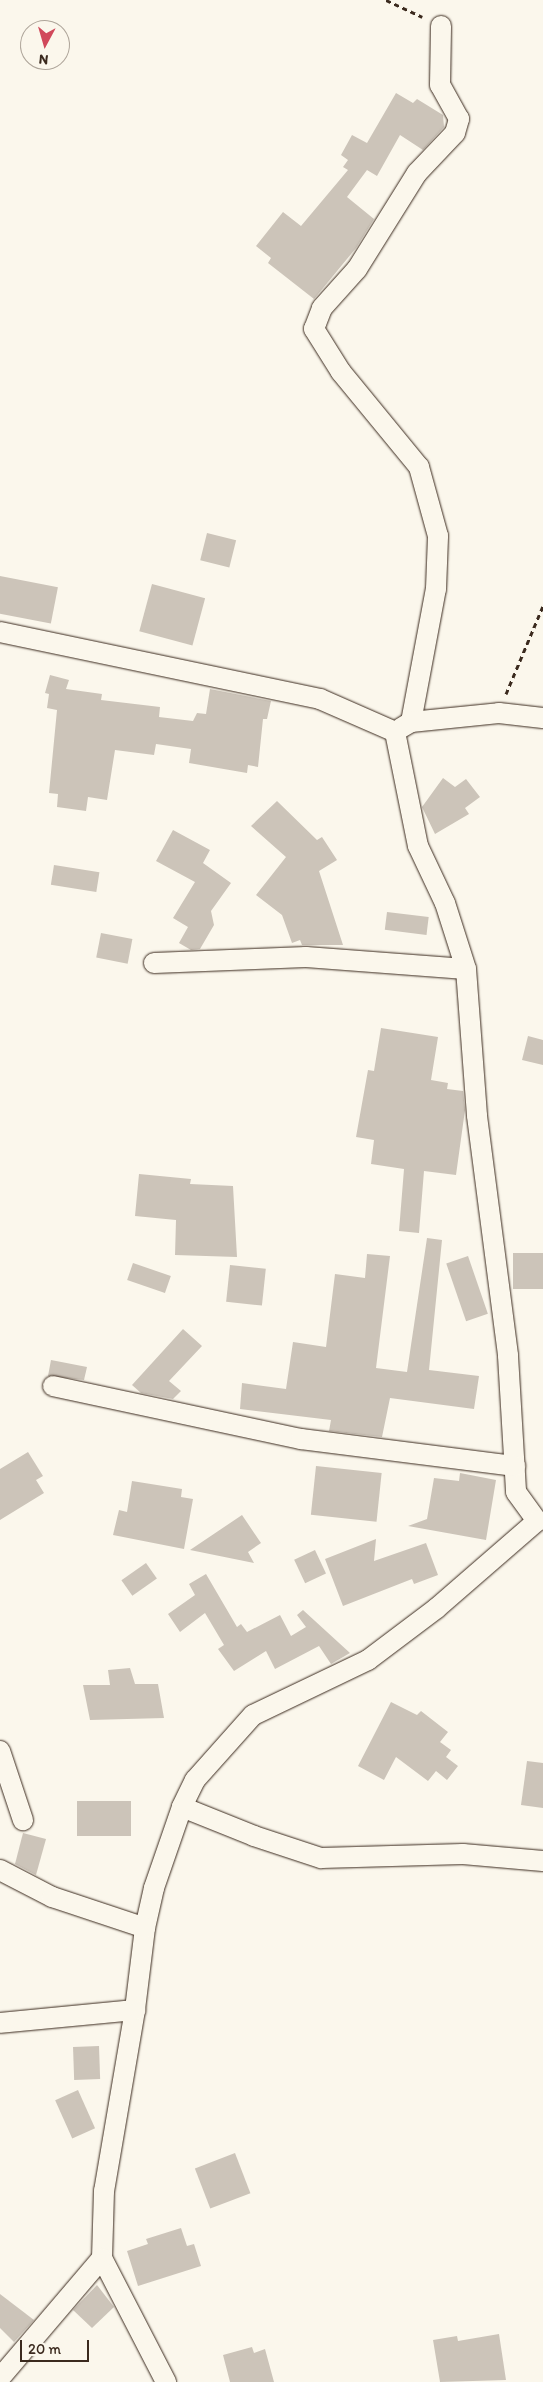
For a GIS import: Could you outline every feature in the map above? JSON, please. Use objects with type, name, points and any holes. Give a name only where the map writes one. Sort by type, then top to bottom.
[{"type":"street","points":[[166,2382],[102,2258],[104,2191],[135,2010],[145,1928],[154,1888],[182,1807],[195,1780],[253,1715],[368,1660],[437,1608],[540,1522],[516,1492],[508,1356],[477,1116],[466,968],[445,903],[418,846],[403,727],[436,589],[438,536],[419,467],[341,372],[314,328],[322,308],[357,269],[418,173],[455,133],[459,119],[440,85],[441,26]]},
{"type":"street","points":[[0,632],[320,699],[403,727],[499,713],[543,718]]},
{"type":"street","points":[[154,963],[306,957],[466,968]]},
{"type":"street","points":[[53,1386],[301,1439],[515,1466]]},
{"type":"street","points":[[0,1751],[23,1820]]},
{"type":"street","points":[[182,1807],[254,1836],[321,1858],[463,1854],[543,1861]]},
{"type":"street","points":[[0,1870],[52,1896],[145,1928]]},
{"type":"street","points":[[0,2023],[135,2010]]},
{"type":"street","points":[[0,2378],[102,2258]]},
{"type":"path","points":[[386,0],[441,26]]},
{"type":"path","points":[[499,713],[543,606]]},
{"type":"building","points":[[396,93],[413,103],[417,99],[443,115],[444,127],[423,150],[400,135],[377,176],[367,170],[347,197],[374,219],[356,248],[314,299],[268,263],[271,258],[256,246],[283,212],[301,226],[348,170],[343,167],[348,160],[341,155],[352,135],[367,143]]},
{"type":"building","points":[[207,533],[236,540],[229,567],[200,560]]},
{"type":"building","points":[[0,576],[58,587],[51,624],[0,614]]},
{"type":"building","points":[[152,584],[205,598],[192,646],[139,631]]},
{"type":"building","points":[[50,675],[69,680],[66,689],[102,694],[101,700],[160,707],[159,717],[193,721],[197,713],[206,714],[210,689],[271,701],[267,719],[263,719],[258,767],[248,765],[247,773],[189,763],[191,749],[156,744],[154,755],[115,750],[107,800],[88,797],[86,811],[57,807],[58,794],[49,793],[57,710],[47,708],[49,694],[45,693]]},
{"type":"building","points":[[443,778],[455,787],[466,779],[480,797],[465,808],[469,814],[435,834],[422,807]]},
{"type":"building","points":[[277,801],[317,840],[322,837],[337,860],[319,871],[343,945],[302,945],[300,940],[292,943],[282,915],[256,895],[286,857],[251,826]]},
{"type":"building","points":[[173,830],[210,850],[203,863],[231,883],[211,911],[214,925],[200,949],[191,950],[179,943],[188,927],[173,918],[195,882],[156,861]]},
{"type":"building","points":[[54,865],[99,872],[96,892],[51,885]]},
{"type":"building","points":[[387,912],[429,917],[426,935],[385,930]]},
{"type":"building","points":[[101,933],[132,939],[128,964],[96,958]]},
{"type":"building","points":[[381,1028],[438,1037],[431,1080],[448,1083],[447,1089],[463,1091],[465,1110],[456,1175],[424,1171],[419,1233],[399,1231],[404,1169],[371,1164],[374,1140],[356,1137],[368,1070],[374,1071]]},
{"type":"building","points":[[528,1036],[543,1040],[543,1065],[522,1060]]},
{"type":"building","points":[[139,1174],[191,1179],[190,1184],[233,1186],[237,1257],[175,1255],[176,1220],[135,1216]]},
{"type":"building","points":[[427,1238],[442,1240],[429,1370],[479,1376],[474,1409],[390,1398],[382,1437],[329,1431],[331,1420],[240,1409],[242,1383],[286,1389],[293,1342],[326,1347],[335,1274],[365,1278],[367,1254],[390,1256],[376,1368],[407,1372]]},
{"type":"building","points":[[513,1253],[543,1253],[543,1289],[513,1289]]},
{"type":"building","points":[[468,1256],[488,1314],[466,1321],[446,1263]]},
{"type":"building","points":[[133,1263],[171,1276],[165,1293],[127,1280]]},
{"type":"building","points":[[230,1265],[266,1269],[262,1306],[226,1302]]},
{"type":"building","points":[[183,1329],[202,1346],[169,1381],[181,1391],[173,1399],[141,1393],[132,1385]]},
{"type":"building","points":[[51,1360],[87,1367],[84,1380],[48,1376]]},
{"type":"building","points":[[28,1452],[43,1476],[36,1480],[44,1493],[0,1520],[0,1469]]},
{"type":"building","points":[[316,1466],[382,1473],[377,1522],[311,1515]]},
{"type":"building","points":[[460,1473],[496,1480],[486,1540],[408,1526],[427,1519],[434,1478],[459,1481]]},
{"type":"building","points":[[132,1481],[182,1489],[181,1497],[193,1499],[184,1549],[113,1535],[119,1510],[127,1512]]},
{"type":"building","points":[[242,1515],[261,1543],[248,1552],[254,1563],[190,1550]]},
{"type":"building","points":[[376,1539],[374,1561],[426,1543],[438,1575],[414,1584],[412,1579],[343,1606],[325,1559]]},
{"type":"building","points":[[315,1550],[326,1574],[305,1583],[294,1560]]},
{"type":"building","points":[[146,1563],[157,1579],[132,1596],[121,1580]]},
{"type":"building","points":[[206,1574],[237,1627],[241,1624],[247,1632],[280,1615],[291,1636],[306,1627],[297,1615],[303,1610],[350,1653],[331,1664],[319,1646],[275,1669],[266,1651],[234,1671],[218,1649],[224,1645],[205,1613],[180,1632],[168,1614],[195,1595],[189,1584]]},
{"type":"building","points":[[130,1668],[135,1684],[158,1684],[164,1718],[90,1720],[83,1685],[110,1685],[108,1670]]},
{"type":"building","points":[[391,1702],[417,1715],[421,1711],[448,1732],[440,1742],[451,1750],[446,1757],[458,1766],[447,1780],[436,1771],[428,1781],[396,1757],[384,1780],[358,1766]]},
{"type":"building","points":[[527,1761],[543,1763],[543,1808],[521,1805]]},
{"type":"building","points":[[77,1801],[131,1801],[131,1836],[77,1836]]},
{"type":"building","points":[[23,1833],[46,1839],[36,1875],[15,1864]]},
{"type":"building","points":[[99,2046],[100,2079],[74,2080],[73,2047]]},
{"type":"building","points":[[78,2090],[95,2128],[72,2139],[55,2100]]},
{"type":"building","points":[[235,2153],[250,2193],[210,2209],[195,2168]]},
{"type":"building","points":[[181,2228],[187,2246],[194,2244],[201,2266],[138,2286],[127,2251],[148,2244],[146,2239]]},
{"type":"building","points":[[97,2285],[114,2307],[92,2328],[73,2310]]},
{"type":"building","points":[[0,2294],[34,2320],[14,2342],[0,2328]]},
{"type":"building","points":[[499,2334],[506,2380],[440,2382],[433,2340],[457,2336],[458,2341]]},
{"type":"building","points":[[252,2347],[254,2353],[265,2349],[274,2382],[230,2382],[223,2355]]}]
